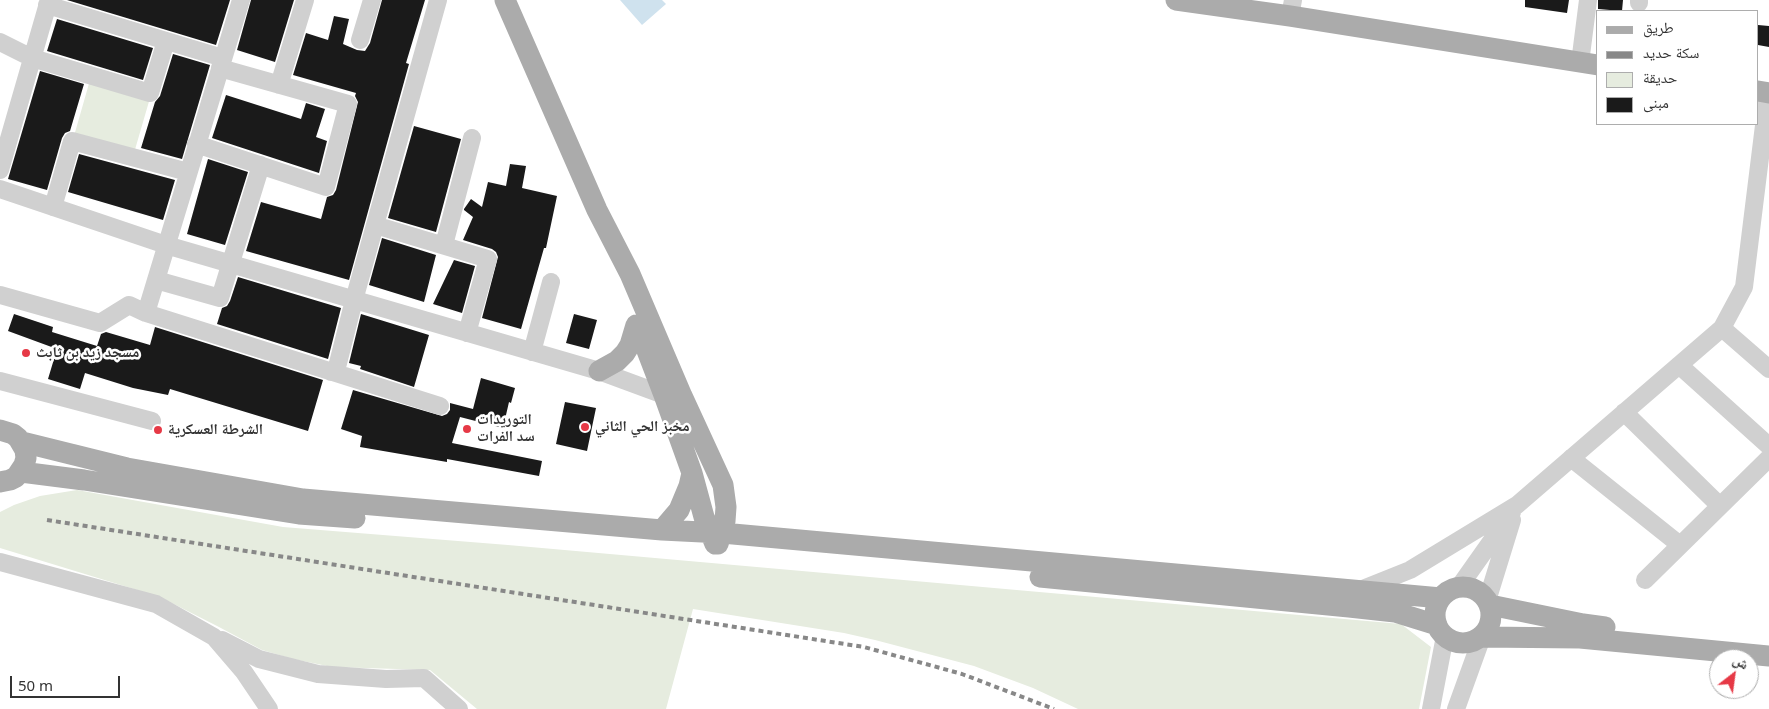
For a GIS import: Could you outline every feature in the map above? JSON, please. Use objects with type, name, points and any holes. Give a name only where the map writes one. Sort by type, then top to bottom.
[{"type":"main road","points":[[506,0],[597,210],[630,274],[673,395],[692,473],[716,537]]},
{"type":"main road","points":[[1176,0],[1292,8],[1589,64]]},
{"type":"main road","points":[[597,210],[636,325],[735,510],[765,537]]},
{"type":"main road","points":[[599,371],[613,364],[624,353],[630,345],[636,325]]},
{"type":"main road","points":[[0,430],[13,434],[22,442],[127,468],[303,499],[662,530],[716,537],[1395,612],[1441,631],[1456,643],[1474,642],[1482,637],[1490,624],[1492,616],[1489,603],[1482,594],[1475,590],[1450,593],[1360,591],[765,537],[716,537],[299,514],[84,480],[6,481]]},
{"type":"main road","points":[[6,481],[26,458],[22,442]]},
{"type":"main road","points":[[662,530],[671,521],[682,504],[692,473]]},
{"type":"main road","points":[[716,537],[726,507],[723,485]]},
{"type":"main road","points":[[1441,631],[1436,609],[1450,593]]},
{"type":"main road","points":[[1489,603],[1582,624],[1769,644]]},
{"type":"main road","points":[[1482,637],[1580,638],[1769,656]]},
{"type":"street","points":[[146,313],[240,0]]},
{"type":"street","points":[[279,85],[305,0]]},
{"type":"street","points":[[360,40],[372,0]]},
{"type":"street","points":[[331,372],[337,366],[438,0]]},
{"type":"street","points":[[1588,0],[1589,64]]},
{"type":"street","points":[[0,170],[48,3],[166,41],[279,85],[348,104],[326,186],[196,144]]},
{"type":"street","points":[[0,42],[32,58],[150,93],[166,41]]},
{"type":"street","points":[[1360,591],[1410,570],[1517,505],[1722,328],[1744,287],[1765,92]]},
{"type":"street","points":[[444,245],[472,138]]},
{"type":"street","points":[[53,207],[72,141],[188,172]]},
{"type":"street","points":[[156,280],[220,298],[261,165]]},
{"type":"street","points":[[0,189],[166,245],[599,371],[673,395]]},
{"type":"street","points":[[375,224],[488,259],[467,333]]},
{"type":"street","points":[[532,352],[551,282]]},
{"type":"street","points":[[1,296],[100,323],[129,305],[146,313],[440,406]]},
{"type":"street","points":[[1722,328],[1769,369]]},
{"type":"street","points":[[1679,365],[1769,446]]},
{"type":"street","points":[[0,381],[152,421]]},
{"type":"street","points":[[1624,412],[1720,506]]},
{"type":"street","points":[[1571,458],[1680,545]]},
{"type":"street","points":[[1644,580],[1769,458]]},
{"type":"street","points":[[1450,593],[1517,505]]},
{"type":"street","points":[[1489,603],[1517,505]]},
{"type":"street","points":[[0,562],[156,604],[214,637],[259,659],[318,674],[386,679],[424,678],[459,709]]},
{"type":"street","points":[[1430,709],[1441,631]]},
{"type":"street","points":[[214,637],[244,672],[269,709]]},
{"type":"street","points":[[1456,709],[1482,637]]},
{"type":"green space","points":[[90,80],[150,98],[134,153],[74,136]]},
{"type":"green space","points":[[77,490],[283,527],[508,545],[1401,624],[1431,647],[1419,709],[1078,709],[1033,688],[974,666],[875,640],[844,633],[693,609],[666,709],[477,709],[430,670],[332,667],[293,659],[262,650],[160,597],[0,548],[0,512],[40,496]]},
{"type":"water","points":[[620,0],[662,0],[666,4],[642,25]]},
{"type":"building","points":[[67,0],[230,0],[216,45]]},
{"type":"building","points":[[251,0],[294,0],[275,62],[237,50]]},
{"type":"building","points":[[382,0],[425,0],[406,63],[409,64],[349,280],[246,251],[261,202],[321,219],[327,197],[333,195],[336,190],[358,102],[355,96],[356,93],[293,75],[306,33],[328,40],[334,16],[349,19],[343,44],[365,51],[370,43]]},
{"type":"building","points":[[1525,0],[1569,0],[1567,13],[1525,7]]},
{"type":"building","points":[[1598,0],[1623,0],[1622,10],[1598,9]]},
{"type":"building","points":[[57,19],[153,48],[143,80],[47,51]]},
{"type":"building","points":[[1759,25],[1769,26],[1769,47],[1759,45]]},
{"type":"building","points":[[173,54],[210,65],[182,159],[141,148],[155,102],[160,96]]},
{"type":"building","points":[[40,71],[84,84],[70,131],[65,133],[62,138],[47,190],[8,179]]},
{"type":"building","points":[[226,95],[301,119],[306,103],[325,109],[316,137],[327,141],[319,173],[212,138]]},
{"type":"building","points":[[414,126],[461,139],[436,232],[388,218]]},
{"type":"building","points":[[79,154],[175,180],[163,220],[68,192]]},
{"type":"building","points":[[208,159],[248,172],[225,245],[187,234]]},
{"type":"building","points":[[510,164],[526,166],[522,188],[557,196],[546,248],[544,248],[521,329],[482,318],[498,257],[492,249],[463,240],[473,217],[464,209],[471,199],[482,207],[488,182],[506,186]]},
{"type":"building","points":[[382,238],[436,255],[424,302],[369,285]]},
{"type":"building","points":[[454,260],[475,266],[462,313],[433,304]]},
{"type":"building","points":[[238,277],[341,308],[328,359],[217,324],[222,308],[227,306],[230,301]]},
{"type":"building","points":[[14,314],[53,327],[52,332],[97,346],[101,334],[106,332],[150,345],[155,327],[323,380],[308,431],[170,389],[168,395],[133,388],[85,373],[80,389],[48,379],[57,349],[8,331]]},
{"type":"building","points":[[361,314],[429,335],[414,387],[360,369],[361,366],[349,363]]},
{"type":"building","points":[[574,314],[597,320],[589,349],[566,343]]},
{"type":"building","points":[[481,378],[515,388],[511,403],[509,402],[503,428],[460,417],[452,443],[542,461],[539,476],[447,459],[447,462],[360,447],[362,436],[341,429],[353,390],[442,416],[450,410],[450,403],[473,409]]},
{"type":"building","points":[[565,402],[596,408],[587,451],[556,444]]},
{"type":"railway","points":[[47,520],[864,647],[962,674],[1054,709]]},
{"type":"place","name":"مسجد زيد بن ثابث","points":[[26,353]]},
{"type":"place","name":"مخبز الحي الثاني","points":[[585,427]]},
{"type":"place","name":"التوريدات سد الفرات","points":[[467,429]]},
{"type":"place","name":"الشرطة العسكرية","points":[[158,430]]}]
